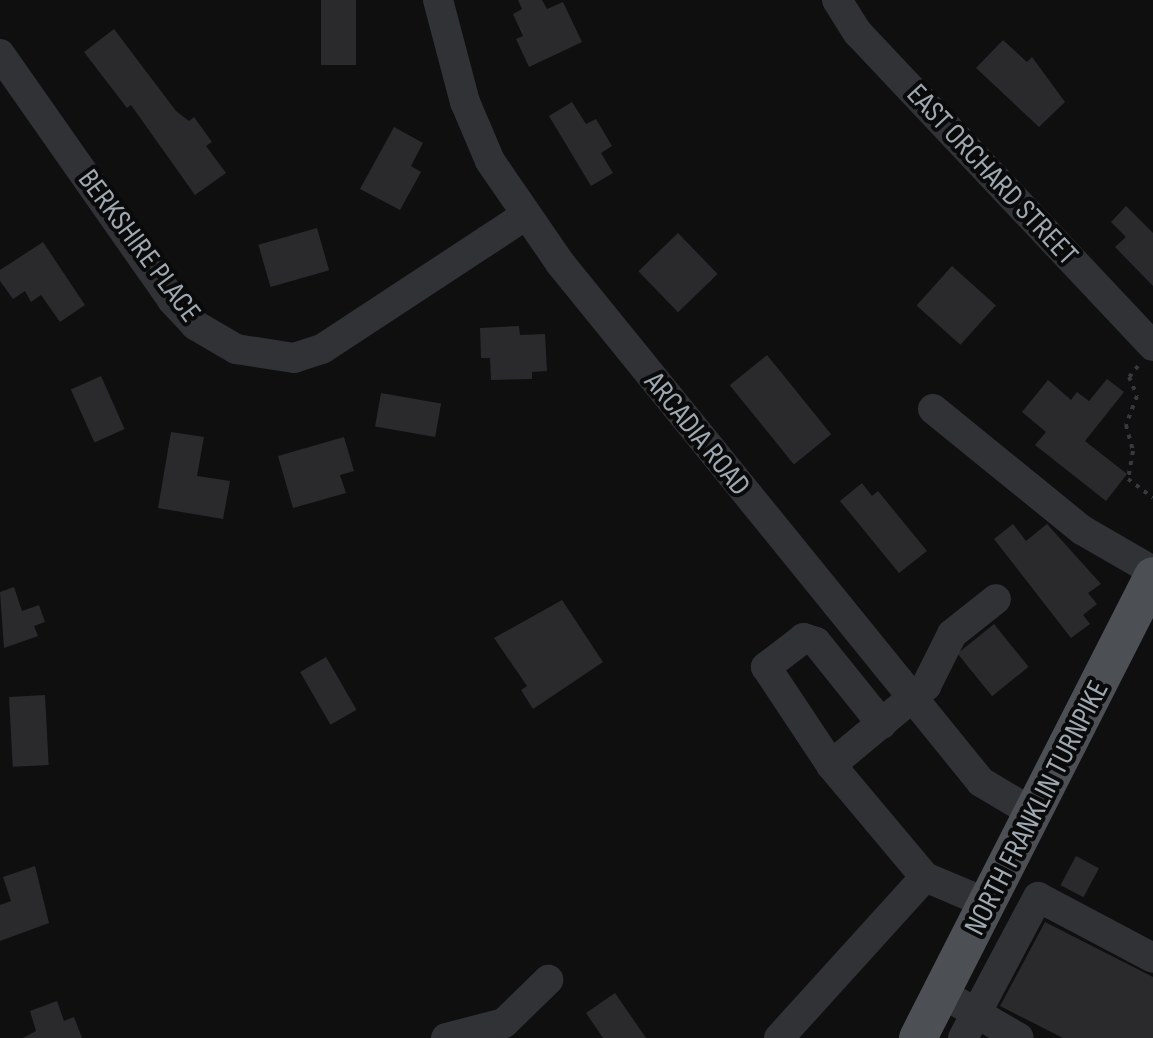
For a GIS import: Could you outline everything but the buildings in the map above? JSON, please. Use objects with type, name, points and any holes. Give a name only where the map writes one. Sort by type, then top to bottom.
[{"type":"main road","name":"NORTH FRANKLIN TURNPIKE","points":[[918,1038],[1035,814],[1153,573]]},
{"type":"street","name":"ARCADIA ROAD","points":[[438,0],[465,102],[490,161],[526,215],[912,700],[981,782],[1035,814]]},
{"type":"street","name":"EAST ORCHARD STREET","points":[[837,0],[858,33],[1148,353]]},
{"type":"street","name":"BERKSHIRE PLACE","points":[[0,54],[172,300],[195,325],[236,349],[294,358],[322,349],[526,215]]},
{"type":"street","points":[[933,409],[1082,530],[1153,573]]},
{"type":"street","points":[[831,765],[912,700],[931,678],[952,634],[996,599]]},
{"type":"street","points":[[882,724],[816,642],[804,638],[773,658],[769,678],[831,765],[925,877],[989,904]]},
{"type":"street","points":[[779,1038],[925,877]]},
{"type":"street","points":[[970,1025],[1038,897],[1153,958]]},
{"type":"street","points":[[446,1038],[504,1023],[548,980]]},
{"type":"street","points":[[942,993],[970,1025],[1019,1038]]},
{"type":"path","points":[[1148,353],[1129,377],[1137,396],[1126,425],[1133,451],[1128,479],[1153,498]]}]
